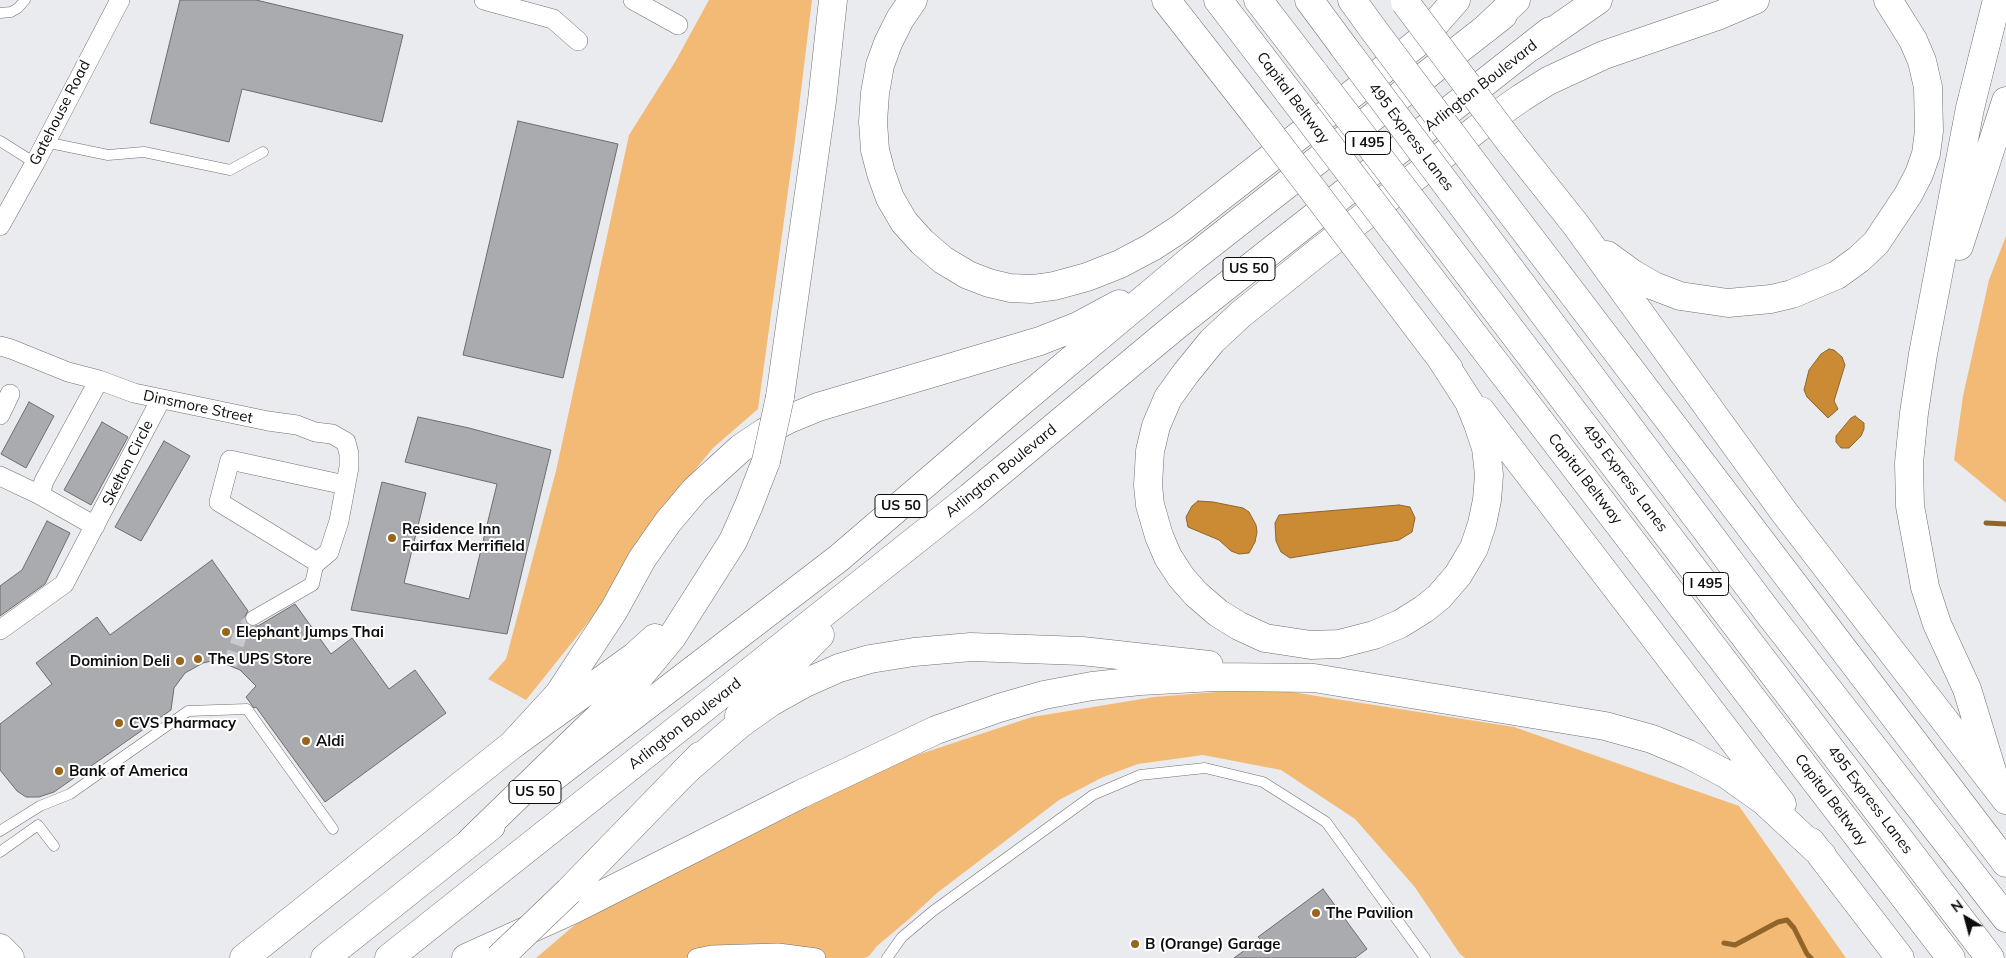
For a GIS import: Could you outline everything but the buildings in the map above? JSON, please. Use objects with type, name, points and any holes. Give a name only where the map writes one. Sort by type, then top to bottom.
[{"type":"main road","points":[[471,841],[633,684],[672,637],[692,603],[715,572],[733,540],[749,505],[766,461],[780,397],[820,120],[833,0]]},
{"type":"main road","points":[[913,0],[900,19],[888,43],[880,65],[875,93],[873,122],[876,150],[881,173],[890,198],[904,222],[922,242],[943,260],[968,275],[989,283],[1010,288],[1032,289],[1071,282],[1120,264],[1152,247],[1181,228],[1420,41],[1456,0]]},
{"type":"main road","points":[[1166,0],[1900,958]]},
{"type":"main road","name":"Capital Beltway","points":[[1218,0],[1951,958]]},
{"type":"main road","name":"495 Express Lanes","points":[[1258,0],[1990,958]]},
{"type":"main road","name":"495 Express Lanes","points":[[1309,0],[1767,610],[2006,918]]},
{"type":"main road","points":[[1352,0],[1477,168],[2006,863]]},
{"type":"main road","points":[[1485,29],[1516,0]]},
{"type":"main road","name":"US 50","points":[[325,958],[471,841],[839,558],[1193,258],[1522,0]]},
{"type":"main road","name":"Arlington Boulevard","points":[[389,958],[970,496],[1177,325],[1588,0]]},
{"type":"main road","points":[[1532,46],[1598,0]]},
{"type":"main road","points":[[1438,354],[1469,402],[1486,448],[1489,475],[1487,500],[1474,548],[1458,575],[1439,597],[1400,624],[1374,635],[1339,644],[1311,645],[1265,638],[1225,617],[1196,594],[1181,577],[1168,557],[1150,505],[1148,485],[1150,451],[1156,426],[1168,398],[1186,372],[1212,341],[1241,314],[1317,253],[1477,129],[1548,81],[1604,55],[1755,0]]},
{"type":"main road","points":[[1576,225],[1606,254],[1633,274],[1654,286],[1680,296],[1728,303],[1771,299],[1814,286],[1837,275],[1876,243],[1908,195],[1919,174],[1926,154],[1929,111],[1928,87],[1924,70],[1913,40],[1888,0]]},
{"type":"main road","points":[[1997,0],[1970,108],[1923,354],[1909,463],[1910,506],[1925,588],[1936,624],[1968,689],[2002,794]]},
{"type":"main road","points":[[1404,1],[1510,142],[1576,225],[1784,512],[2002,794]]},
{"type":"main road","points":[[1923,354],[2006,101]]},
{"type":"main road","points":[[512,745],[559,694],[614,610],[642,559],[668,522],[695,490],[741,448],[781,423],[818,407],[1040,342],[1078,326],[1112,308],[1193,258]]},
{"type":"main road","points":[[499,958],[569,891],[824,631],[970,496]]},
{"type":"main road","points":[[244,958],[512,745],[635,656],[692,603]]},
{"type":"main road","points":[[684,772],[740,724],[771,702],[803,684],[839,668],[870,659],[914,652],[970,647],[1082,652],[1156,658],[1314,678],[1580,721],[1652,739],[1688,754],[1726,774],[1764,801],[1822,855]]},
{"type":"main road","points":[[466,958],[572,910],[898,746],[936,730],[999,708],[1092,686],[1140,681],[1215,677],[1314,678]]},
{"type":"main road","points":[[0,948],[10,958]]},
{"type":"main road","points":[[0,954],[3,958]]},
{"type":"street","name":"Gatehouse Road","points":[[0,226],[120,0]]},
{"type":"street","points":[[484,0],[553,19],[578,41]]},
{"type":"street","points":[[632,0],[678,25]]},
{"type":"street","name":"Dinsmore Street","points":[[4,344],[68,372],[99,380],[134,393],[268,421],[297,425],[315,432],[332,434],[346,442],[349,454],[339,521],[329,552],[317,562]]},
{"type":"street","points":[[40,495],[44,480],[99,380]]},
{"type":"street","points":[[0,415],[10,394]]},
{"type":"street","name":"Skelton Circle","points":[[0,630],[64,584],[161,399]]},
{"type":"street","points":[[253,618],[312,584],[317,562],[219,502],[230,460],[345,486]]},
{"type":"street","points":[[0,476],[40,495],[96,526]]},
{"type":"street","points":[[697,958],[720,954],[778,953],[816,958]]},
{"type":"lane","points":[[0,13],[11,12],[18,8],[25,0]]},
{"type":"lane","points":[[0,141],[35,163]]},
{"type":"lane","points":[[45,142],[108,155],[144,152],[230,170],[263,152]]},
{"type":"lane","points":[[1,827],[40,806],[70,794],[188,711],[247,709],[333,829]]},
{"type":"lane","points":[[887,958],[902,936],[933,911],[1093,796],[1140,775],[1205,768],[1263,782],[1326,822],[1425,958]]},
{"type":"lane","points":[[0,852],[38,825],[54,846]]},
{"type":"shaded area","points":[[709,0],[812,0],[758,409],[713,448],[664,508],[594,615],[526,700],[488,679],[506,659],[556,471],[629,135],[675,62]]},
{"type":"shaded area","points":[[2006,236],[2006,503],[1954,460],[1963,396],[1989,280]]},
{"type":"shaded area","points":[[1829,349],[1834,350],[1842,357],[1845,365],[1834,401],[1838,409],[1828,418],[1807,397],[1804,390],[1809,370],[1821,354]]},
{"type":"shaded area","points":[[1855,416],[1864,423],[1861,436],[1849,448],[1841,448],[1836,442],[1836,436],[1851,418]]},
{"type":"shaded area","points":[[1198,501],[1243,508],[1249,512],[1256,525],[1257,532],[1255,542],[1249,553],[1239,554],[1231,551],[1219,540],[1188,527],[1186,517],[1192,506]]},
{"type":"shaded area","points":[[1399,505],[1410,507],[1415,518],[1412,532],[1399,540],[1290,558],[1281,552],[1276,541],[1275,523],[1279,515]]},
{"type":"shaded area","points":[[1266,688],[1514,727],[1739,806],[1846,958],[1465,958],[1460,954],[1414,886],[1355,819],[1281,770],[1203,755],[1138,764],[1103,777],[1059,800],[937,893],[877,946],[869,956],[864,958],[536,958],[577,923],[899,761],[1032,717],[1154,697]]},
{"type":"waterway","points":[[1986,523],[2006,524]]},
{"type":"waterway","points":[[1724,943],[1735,945],[1778,922],[1787,920],[1794,928],[1807,954],[1811,958]]},
{"type":"tunnel","points":[[230,665],[241,632],[253,618]]},
{"type":"place","name":"Residence Inn Fairfax Merrifield","points":[[392,538]]},
{"type":"place","name":"Elephant Jumps Thai","points":[[226,632]]},
{"type":"place","name":"The UPS Store","points":[[198,659]]},
{"type":"place","name":"Dominion Deli","points":[[180,661]]},
{"type":"place","name":"CVS Pharmacy","points":[[119,723]]},
{"type":"place","name":"Aldi","points":[[306,741]]},
{"type":"place","name":"Bank of America","points":[[59,771]]},
{"type":"place","name":"The Pavilion","points":[[1316,913]]},
{"type":"place","name":"B (Orange) Garage","points":[[1135,944]]}]
